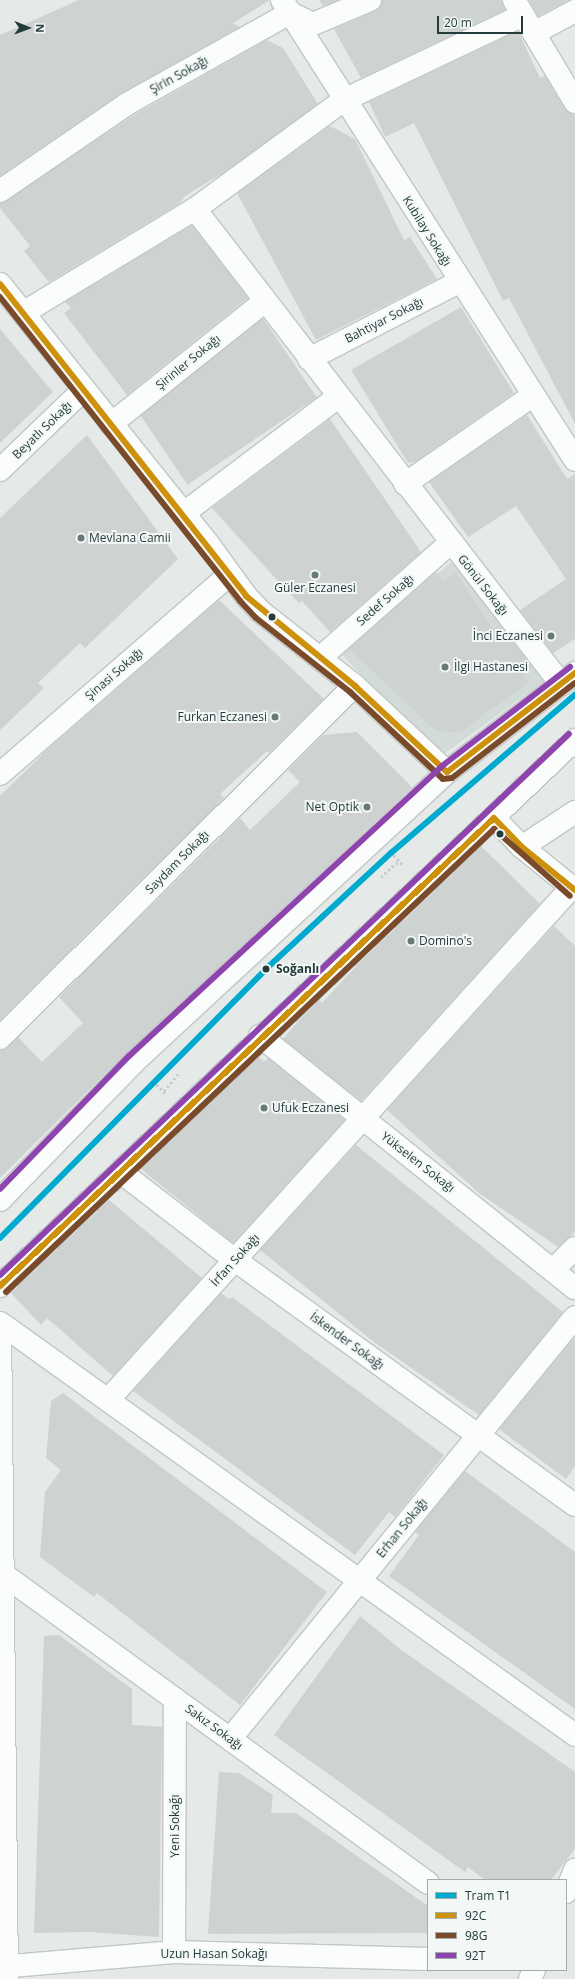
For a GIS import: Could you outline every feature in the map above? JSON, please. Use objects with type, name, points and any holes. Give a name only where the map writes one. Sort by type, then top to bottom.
[{"type":"street","points":[[286,7],[314,24],[370,0]]},
{"type":"street","name":"Kubilay Sokağı","points":[[286,7],[459,282],[575,460]]},
{"type":"street","name":"Şirin Sokağı","points":[[0,191],[127,104],[286,7]]},
{"type":"street","points":[[23,313],[195,209],[344,100],[519,8],[575,102]]},
{"type":"street","points":[[534,33],[575,11]]},
{"type":"street","name":"Gönül Sokağı","points":[[195,209],[450,543],[568,678]]},
{"type":"street","name":"Bahtiyar Sokağı","points":[[309,358],[459,282]]},
{"type":"street","points":[[0,284],[83,390],[184,513],[229,575],[261,612],[355,686],[447,772]]},
{"type":"street","name":"Şirinler Sokağı","points":[[111,424],[265,301]]},
{"type":"street","name":"Beyatlı Sokağı","points":[[0,470],[83,390]]},
{"type":"street","points":[[405,484],[532,396]]},
{"type":"street","points":[[184,513],[338,397]]},
{"type":"street","name":"Sedef Sokağı","points":[[320,658],[450,543]]},
{"type":"street","name":"Şinasi Sokağı","points":[[0,774],[229,575]]},
{"type":"street","points":[[0,1200],[134,1062],[447,772],[568,678]]},
{"type":"street","name":"Saydam Sokağı","points":[[0,1038],[355,686]]},
{"type":"street","points":[[0,1286],[122,1173],[260,1036],[494,818],[575,740]]},
{"type":"street","points":[[522,847],[575,812]]},
{"type":"street","points":[[494,818],[522,847],[573,889]]},
{"type":"street","name":"İrfan Sokağı","points":[[108,1400],[573,889]]},
{"type":"street","name":"Yükselen Sokağı","points":[[260,1036],[575,1288]]},
{"type":"street","name":"İskender Sokağı","points":[[122,1173],[235,1260],[575,1505]]},
{"type":"street","points":[[553,1270],[575,1248]]},
{"type":"street","name":"Erhan Sokağı","points":[[230,1739],[575,1317]]},
{"type":"street","points":[[1,1324],[575,1735]]},
{"type":"street","points":[[1,1324],[5,1971]]},
{"type":"street","name":"Sakız Sokağı","points":[[2,1572],[427,1882]]},
{"type":"street","name":"Yeni Sokağı","points":[[174,1952],[175,1699]]},
{"type":"street","points":[[567,1890],[575,1870]]},
{"type":"street","name":"Uzun Hasan Sokağı","points":[[5,1971],[174,1952],[427,1959]]},
{"type":"path","points":[[376,838],[399,860],[421,885]]},
{"type":"path","points":[[381,877],[399,860]]},
{"type":"path","points":[[134,1062],[184,1111]]},
{"type":"path","points":[[164,1092],[180,1072]]},
{"type":"shaded area","name":"İlgi Hastanesi","points":[[454,560],[546,680],[440,757],[341,654]]},
{"type":"building","points":[[79,0],[270,0],[233,23],[240,27],[120,94],[0,176],[0,35]]},
{"type":"building","points":[[319,0],[338,0],[323,6]]},
{"type":"building","points":[[382,0],[502,0],[505,10],[361,78],[334,29],[375,11]]},
{"type":"building","points":[[529,0],[569,0],[538,16]]},
{"type":"building","points":[[518,31],[540,78],[545,76],[564,108],[575,116],[575,424],[509,298],[503,301],[414,123],[385,137],[369,102]]},
{"type":"building","points":[[267,40],[283,48],[318,104],[226,171],[185,196],[180,203],[49,282],[24,251],[30,246],[0,208],[0,203],[134,115]]},
{"type":"building","points":[[330,126],[355,139],[404,240],[410,237],[437,279],[316,340],[237,193]]},
{"type":"building","points":[[192,225],[248,298],[127,395],[64,313],[71,308],[65,302]]},
{"type":"building","points":[[461,307],[514,393],[415,462],[408,463],[351,370]]},
{"type":"building","points":[[263,318],[317,398],[187,485],[134,405]]},
{"type":"building","points":[[0,329],[53,392],[0,443]]},
{"type":"building","points":[[527,415],[567,479],[575,474],[575,639],[553,653],[520,610],[566,579],[516,506],[468,537],[429,482]]},
{"type":"building","points":[[330,419],[421,552],[330,632],[302,601],[299,603],[285,589],[212,508]]},
{"type":"building","name":"Mevlana Camii","points":[[87,435],[178,559],[85,648],[80,643],[38,683],[44,688],[0,730],[0,518]]},
{"type":"building","name":"İlgi Hastanesi","points":[[436,572],[444,581],[456,573],[493,629],[499,625],[532,667],[523,673],[529,682],[460,732],[436,731],[349,649]]},
{"type":"building","points":[[219,600],[324,699],[269,753],[267,751],[220,794],[224,798],[0,1020],[0,796],[48,749]]},
{"type":"building","points":[[357,732],[412,787],[126,1053],[0,1178],[0,1050],[18,1037],[42,1062],[83,1023],[59,997],[240,818],[250,830],[300,782],[288,770],[323,735]]},
{"type":"building","points":[[481,846],[540,904],[361,1101],[283,1039],[319,1000],[322,1003],[357,965]]},
{"type":"building","points":[[554,926],[575,946],[575,1232],[558,1247],[479,1193],[387,1110]]},
{"type":"building","points":[[259,1057],[264,1062],[268,1058],[345,1120],[233,1243],[141,1169]]},
{"type":"building","points":[[356,1145],[563,1312],[479,1415],[374,1342],[260,1250]]},
{"type":"building","points":[[109,1200],[202,1278],[113,1376],[47,1318],[41,1325],[11,1293]]},
{"type":"building","points":[[221,1293],[229,1299],[232,1297],[444,1455],[395,1517],[389,1512],[355,1555],[133,1391]]},
{"type":"building","points":[[575,1337],[575,1466],[566,1479],[499,1429]]},
{"type":"building","points":[[63,1393],[327,1592],[240,1705],[97,1593],[94,1597],[40,1557],[45,1492],[61,1470],[46,1458],[51,1401]]},
{"type":"building","points":[[465,1471],[575,1552],[575,1709],[389,1576],[419,1535],[415,1532]]},
{"type":"building","points":[[360,1616],[400,1649],[575,1772],[575,1849],[552,1879],[484,1879],[468,1867],[465,1872],[274,1735]]},
{"type":"building","points":[[59,1635],[132,1689],[132,1725],[162,1727],[159,1937],[89,1932],[34,1933],[44,1636]]},
{"type":"building","points":[[219,1772],[239,1773],[273,1795],[271,1813],[296,1813],[427,1905],[427,1933],[208,1934]]},
{"type":"tram line","name":"T1","points":[[0,1238],[266,969],[391,853],[575,695]]},
{"type":"transit line","name":"92C","points":[[0,284],[246,596],[355,686],[447,772],[575,673]]},
{"type":"transit line","name":"98G","points":[[0,297],[240,601],[256,618],[350,692],[443,779],[452,778],[575,683]]},
{"type":"transit line","name":"92T","points":[[0,1189],[129,1056],[442,766],[570,667]]},
{"type":"transit line","name":"92T","points":[[0,1275],[569,734]]},
{"type":"transit line","name":"92C","points":[[0,1286],[494,818],[522,847],[575,890]]},
{"type":"transit line","name":"98G","points":[[6,1292],[494,829],[570,896]]},
{"type":"place","name":"Mevlana Camii","points":[[81,538]]},
{"type":"place","name":"Güler Eczanesi","points":[[315,575]]},
{"type":"place","name":"İnci Eczanesi","points":[[551,636]]},
{"type":"place","name":"İlgi Hastanesi","points":[[445,667]]},
{"type":"place","name":"Furkan Eczanesi","points":[[275,717]]},
{"type":"place","name":"Net Optik","points":[[367,807]]},
{"type":"place","name":"Domino's","points":[[411,941]]},
{"type":"place","name":"Soğanlı","points":[[266,969]]},
{"type":"place","name":"Ufuk Eczanesi","points":[[264,1108]]}]
